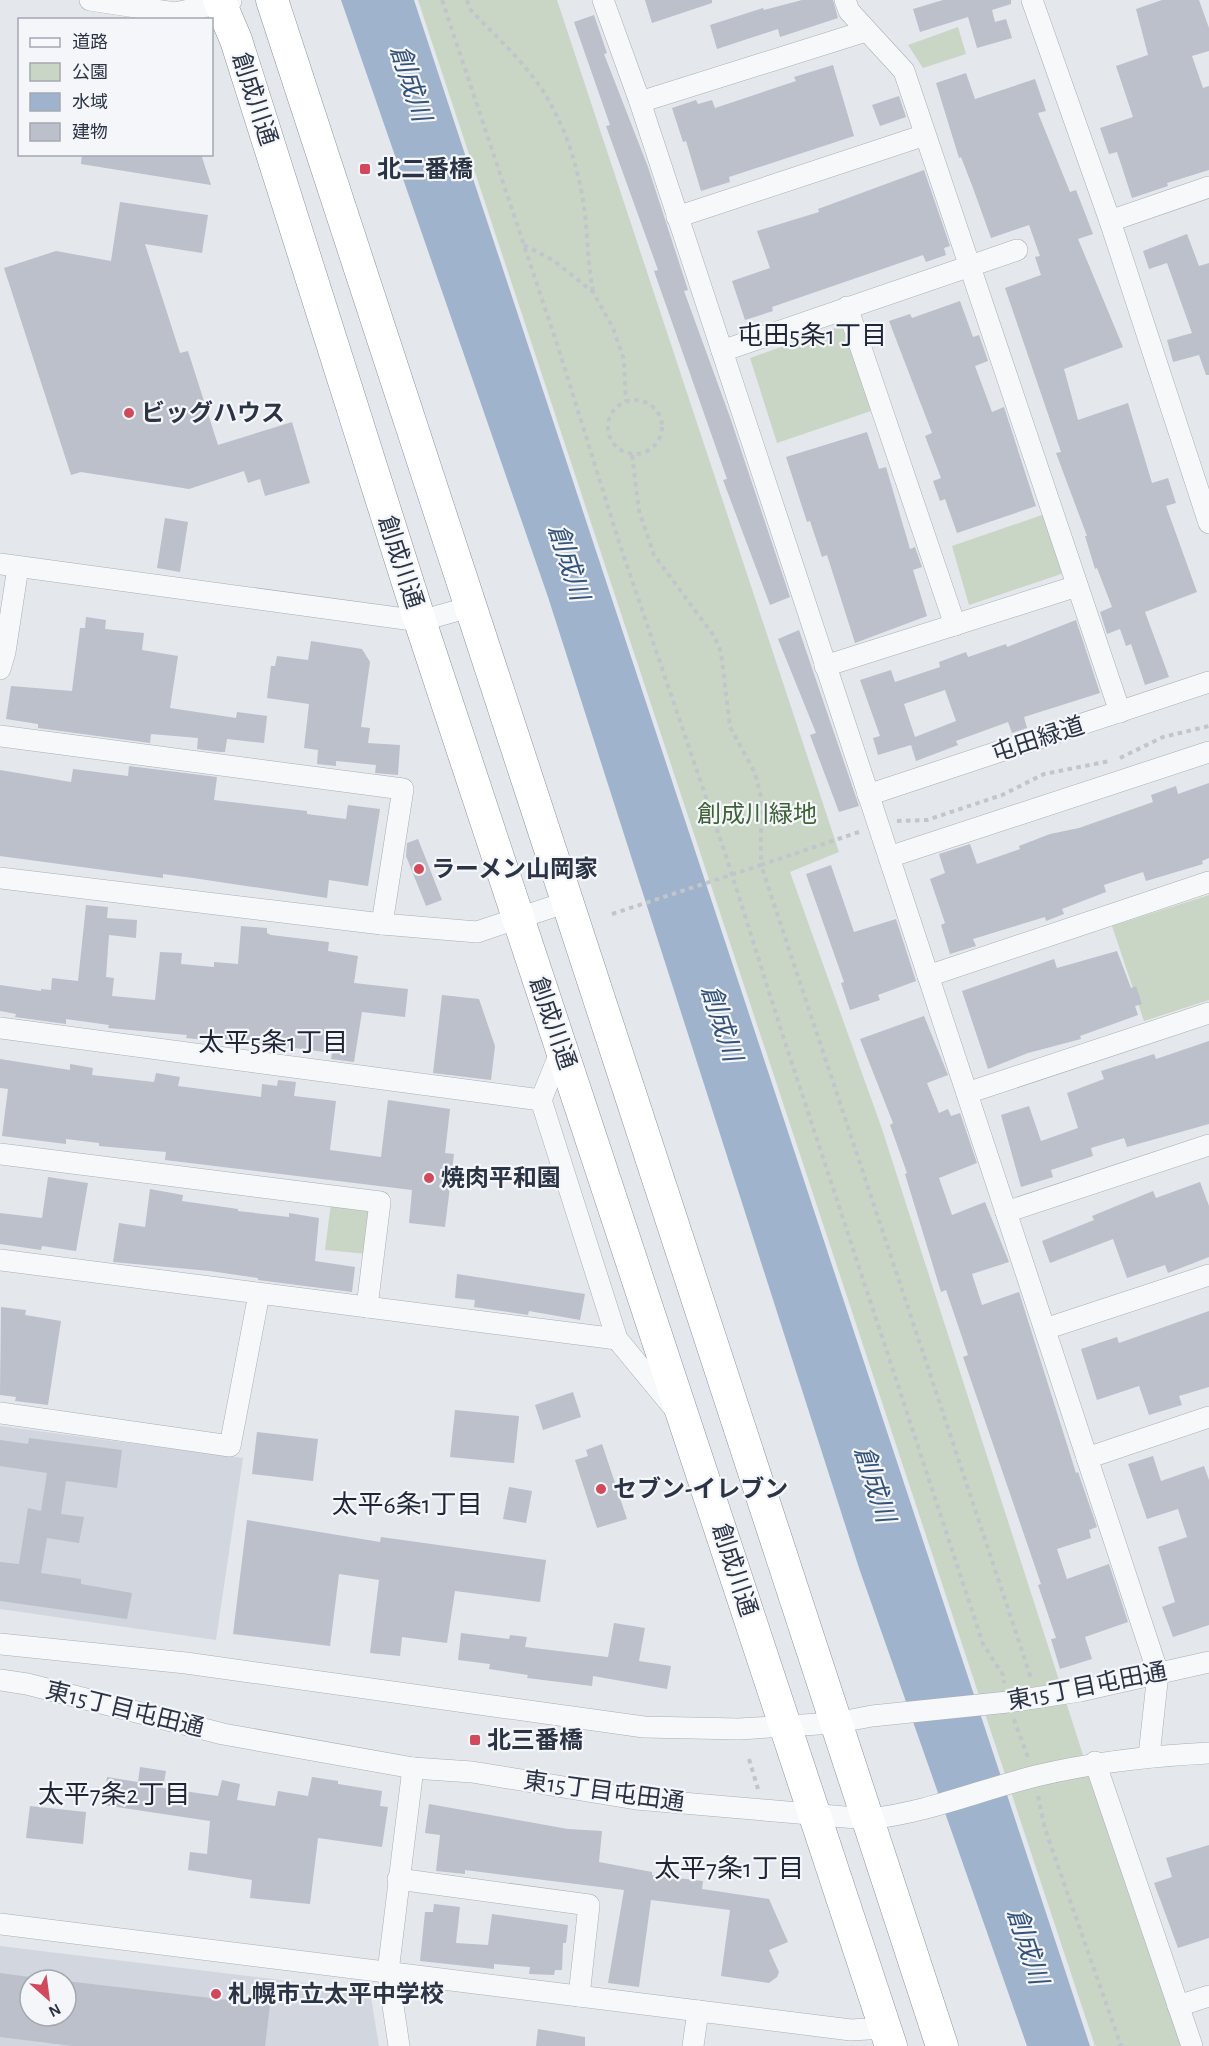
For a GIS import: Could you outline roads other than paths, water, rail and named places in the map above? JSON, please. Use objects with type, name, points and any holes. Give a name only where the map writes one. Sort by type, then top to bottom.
[{"type":"highway","name":"創成川通","points":[[272,0],[942,2046]]},
{"type":"highway","name":"創成川通","points":[[224,1],[420,621],[888,2037]]},
{"type":"street","points":[[90,0],[175,13],[224,1]]},
{"type":"street","points":[[603,0],[640,102],[1158,1673],[1149,1756]]},
{"type":"street","points":[[846,0],[849,11],[904,70],[1120,712]]},
{"type":"street","points":[[1032,0],[1110,221],[1209,523]]},
{"type":"street","points":[[640,102],[866,31]]},
{"type":"street","points":[[677,217],[925,135]]},
{"type":"street","points":[[1110,221],[1209,187]]},
{"type":"street","points":[[722,351],[1017,250]]},
{"type":"street","points":[[847,307],[955,625]]},
{"type":"street","points":[[0,669],[5,652],[9,566],[420,621],[470,607]]},
{"type":"street","points":[[825,666],[1077,586]]},
{"type":"street","name":"屯田緑道","points":[[868,795],[1209,682]]},
{"type":"street","points":[[0,736],[403,789],[382,924]]},
{"type":"street","points":[[889,857],[1209,752]]},
{"type":"street","points":[[0,878],[382,924],[477,932],[567,902]]},
{"type":"street","points":[[928,976],[1209,882]]},
{"type":"street","points":[[967,1093],[1209,1013]]},
{"type":"street","points":[[0,1028],[541,1100]]},
{"type":"street","points":[[562,1048],[541,1100],[616,1339],[686,1422]]},
{"type":"street","points":[[1006,1212],[1209,1145]]},
{"type":"street","points":[[0,1154],[380,1202],[367,1307]]},
{"type":"street","points":[[0,1260],[616,1339]]},
{"type":"street","points":[[1045,1329],[1209,1275]]},
{"type":"street","points":[[0,1413],[230,1446],[260,1294]]},
{"type":"street","points":[[1087,1458],[1209,1417]]},
{"type":"street","name":"東15丁目屯田通","points":[[0,1644],[186,1663],[644,1727],[706,1730],[835,1723],[1080,1691],[1209,1662]]},
{"type":"street","name":"東15丁目屯田通","points":[[0,1680],[27,1684],[223,1734],[413,1768],[472,1772],[636,1799],[868,1819],[904,1815],[1031,1776],[1095,1762],[1209,1753]]},
{"type":"street","points":[[1095,1762],[1192,2046]]},
{"type":"street","points":[[399,2046],[388,1972],[413,1768]]},
{"type":"street","points":[[398,1879],[589,1905],[579,1996]]},
{"type":"street","points":[[0,1923],[698,2011],[853,2038],[888,2037]]},
{"type":"street","points":[[1178,2006],[1209,1996]]},
{"type":"street","points":[[693,2046],[698,2011]]},
{"type":"water","name":"創成川","points":[[341,0],[414,0],[1090,2046],[1027,2046],[859,1568],[548,597]]},
{"type":"place","name":"北二番橋","points":[[365,169]]},
{"type":"place","name":"ビッグハウス","points":[[129,413]]},
{"type":"place","name":"ラーメン山岡家","points":[[419,869]]},
{"type":"place","name":"焼肉平和園","points":[[429,1178]]},
{"type":"place","name":"セブン-イレブン","points":[[601,1489]]},
{"type":"place","name":"北三番橋","points":[[475,1740]]},
{"type":"place","name":"札幌市立太平中学校","points":[[216,1994]]},
{"type":"district","name":"屯田5条1丁目","points":[[812,335]]},
{"type":"district","name":"太平5条1丁目","points":[[273,1042]]},
{"type":"district","name":"太平6条1丁目","points":[[407,1504]]},
{"type":"district","name":"太平7条2丁目","points":[[114,1794]]},
{"type":"district","name":"太平7条1丁目","points":[[729,1868]]},
{"type":"park label","name":"創成川緑地","points":[[757,814]]}]
